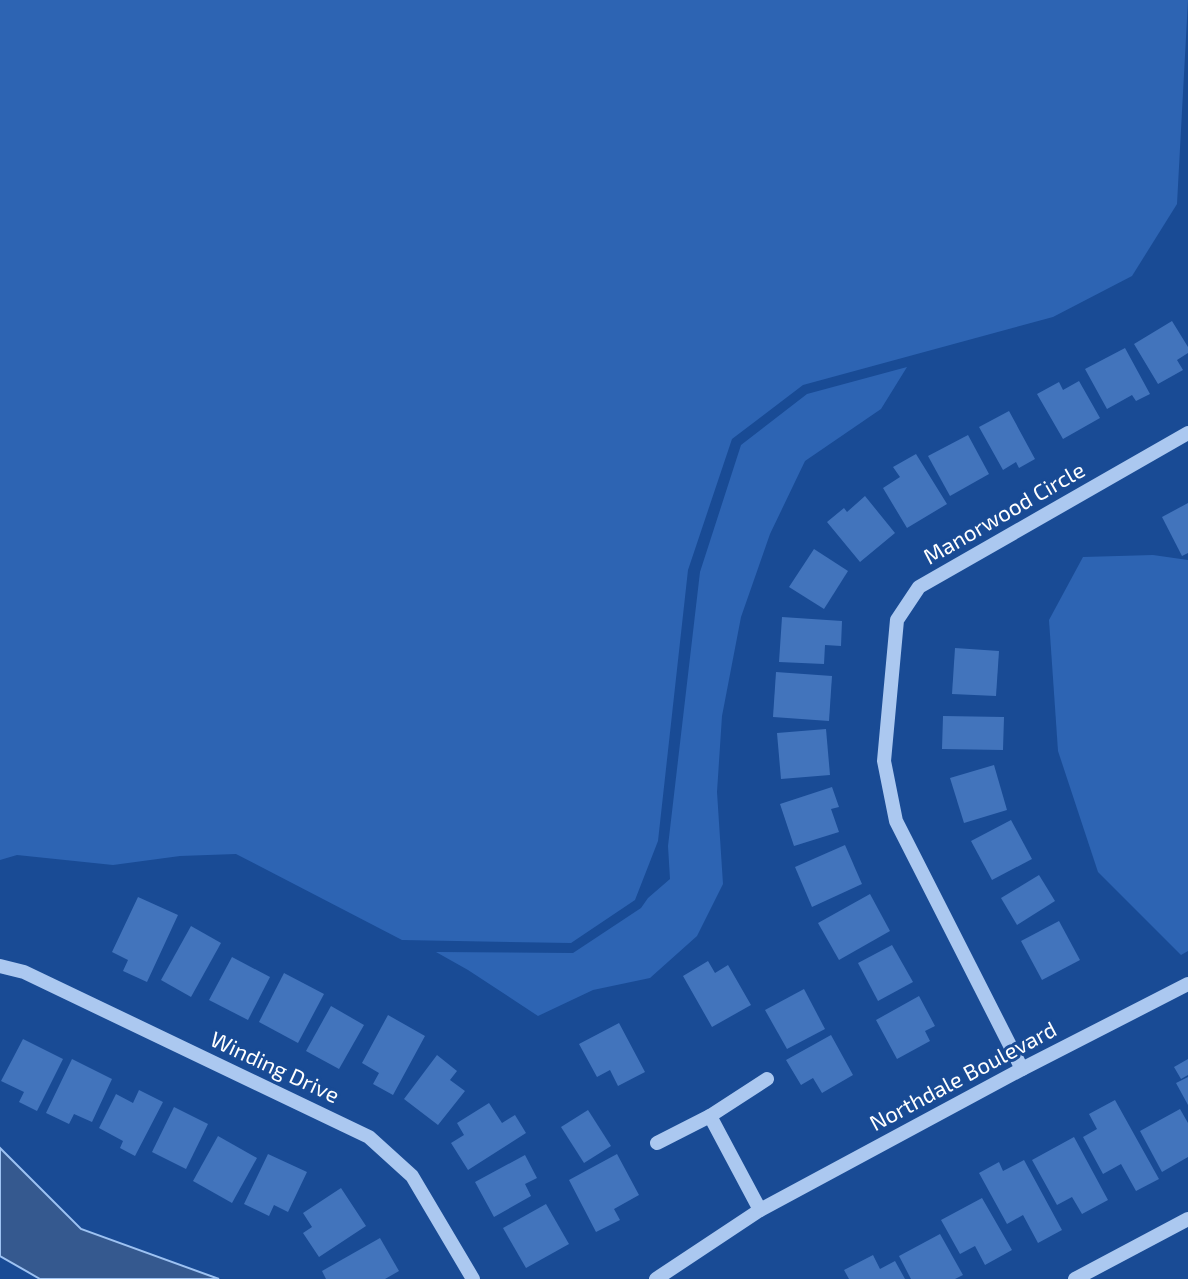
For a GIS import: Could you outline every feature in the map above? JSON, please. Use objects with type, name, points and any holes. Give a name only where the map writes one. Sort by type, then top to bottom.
[{"type":"street","name":"Manorwood Circle","points":[[1022,1069],[896,821],[884,761],[897,620],[919,587],[1188,433]]},
{"type":"street","name":"Winding Drive","points":[[0,966],[24,972],[369,1137],[412,1176],[473,1279]]},
{"type":"street","name":"Northdale Boulevard","points":[[656,1279],[760,1210],[1188,984]]},
{"type":"street","points":[[657,1143],[710,1116],[767,1079]]},
{"type":"street","points":[[710,1116],[760,1210]]},
{"type":"street","points":[[1075,1279],[1188,1219]]},
{"type":"shaded area","points":[[0,0],[1188,0],[1177,204],[1132,276],[1053,317],[803,385],[732,439],[688,570],[658,841],[635,900],[571,943],[402,940],[236,854],[180,856],[113,865],[17,855],[0,860]]},
{"type":"shaded area","points":[[907,367],[881,409],[805,461],[770,534],[741,617],[722,716],[717,792],[723,884],[697,936],[650,978],[593,990],[538,1016],[436,952],[573,953],[641,908],[670,879],[668,846],[700,572],[741,445],[807,394]]},
{"type":"shaded area","points":[[1153,555],[1188,560],[1188,951],[1181,955],[1098,872],[1058,751],[1049,620],[1083,557]]},
{"type":"shaded area","points":[[0,1148],[81,1229],[219,1279],[40,1279],[0,1256]]},
{"type":"building","points":[[1172,321],[1188,347],[1188,353],[1177,360],[1183,370],[1158,384],[1134,344]]},
{"type":"building","points":[[1125,348],[1150,394],[1136,401],[1132,395],[1107,409],[1085,369]]},
{"type":"building","points":[[1079,381],[1100,418],[1063,439],[1037,394],[1059,382],[1063,390]]},
{"type":"building","points":[[1009,411],[1035,459],[1019,468],[1016,462],[1003,470],[979,427]]},
{"type":"building","points":[[968,435],[989,474],[950,496],[928,456]]},
{"type":"building","points":[[916,454],[947,504],[907,528],[883,488],[900,477],[893,467]]},
{"type":"building","points":[[865,496],[895,533],[860,562],[827,522],[844,508],[847,512]]},
{"type":"building","points":[[1188,503],[1188,553],[1182,556],[1162,517]]},
{"type":"building","points":[[814,549],[848,571],[824,609],[789,587]]},
{"type":"building","points":[[782,617],[842,621],[841,646],[825,645],[824,664],[779,662]]},
{"type":"building","points":[[955,648],[999,651],[996,696],[952,694]]},
{"type":"building","points":[[776,672],[832,676],[829,721],[773,717]]},
{"type":"building","points":[[943,716],[1004,717],[1003,750],[942,749]]},
{"type":"building","points":[[826,729],[830,775],[781,779],[777,733]]},
{"type":"building","points":[[994,765],[1007,810],[964,823],[950,778]]},
{"type":"building","points":[[832,787],[839,807],[831,809],[839,832],[794,846],[780,804]]},
{"type":"building","points":[[1011,820],[1032,859],[992,880],[971,841]]},
{"type":"building","points":[[845,845],[862,884],[812,907],[795,867]]},
{"type":"building","points":[[1039,875],[1055,901],[1017,925],[1001,898]]},
{"type":"building","points":[[870,894],[890,931],[839,960],[818,923]]},
{"type":"building","points":[[138,897],[178,915],[147,982],[123,971],[128,960],[112,952]]},
{"type":"building","points":[[1059,921],[1080,960],[1042,980],[1021,941]]},
{"type":"building","points":[[191,926],[221,943],[191,997],[161,980]]},
{"type":"building","points":[[892,945],[913,982],[878,1001],[858,963]]},
{"type":"building","points":[[232,957],[270,977],[248,1020],[209,1000]]},
{"type":"building","points":[[708,961],[715,973],[728,965],[751,1005],[712,1027],[683,976]]},
{"type":"building","points":[[284,973],[324,994],[298,1043],[259,1022]]},
{"type":"building","points":[[804,989],[825,1029],[787,1049],[765,1010]]},
{"type":"building","points":[[919,996],[935,1026],[925,1031],[930,1041],[897,1059],[876,1020]]},
{"type":"building","points":[[331,1006],[364,1025],[339,1069],[306,1051]]},
{"type":"building","points":[[388,1015],[425,1036],[393,1095],[373,1084],[379,1073],[362,1063]]},
{"type":"building","points":[[619,1023],[645,1072],[618,1086],[610,1070],[597,1077],[579,1044]]},
{"type":"building","points":[[831,1035],[853,1075],[822,1093],[813,1078],[801,1085],[786,1060]]},
{"type":"building","points":[[23,1039],[63,1059],[37,1111],[19,1102],[24,1092],[1,1081]]},
{"type":"building","points":[[437,1055],[457,1071],[450,1080],[465,1091],[438,1125],[404,1099]]},
{"type":"building","points":[[72,1059],[112,1079],[92,1122],[74,1114],[69,1124],[46,1113]]},
{"type":"building","points":[[1188,1059],[1188,1075],[1181,1079],[1174,1067]]},
{"type":"building","points":[[1188,1077],[1188,1105],[1176,1083]]},
{"type":"building","points":[[139,1090],[163,1102],[135,1156],[120,1148],[123,1141],[99,1128],[116,1094],[133,1103]]},
{"type":"building","points":[[1115,1100],[1159,1179],[1136,1191],[1121,1164],[1103,1174],[1083,1137],[1097,1129],[1089,1114]]},
{"type":"building","points":[[489,1103],[502,1123],[515,1115],[526,1133],[468,1170],[451,1143],[464,1135],[457,1123]]},
{"type":"building","points":[[174,1107],[208,1124],[186,1169],[152,1152]]},
{"type":"building","points":[[1180,1109],[1188,1123],[1188,1157],[1162,1172],[1140,1131]]},
{"type":"building","points":[[588,1110],[611,1146],[584,1163],[561,1127]]},
{"type":"building","points":[[218,1136],[257,1158],[232,1203],[193,1181]]},
{"type":"building","points":[[1074,1137],[1108,1200],[1082,1214],[1072,1197],[1057,1205],[1032,1160]]},
{"type":"building","points":[[268,1154],[307,1172],[288,1212],[274,1205],[269,1216],[244,1204]]},
{"type":"building","points":[[617,1154],[639,1195],[614,1209],[620,1220],[596,1232],[569,1180]]},
{"type":"building","points":[[525,1155],[537,1178],[525,1184],[531,1196],[494,1217],[475,1182]]},
{"type":"building","points":[[1024,1160],[1062,1230],[1038,1243],[1023,1215],[1007,1224],[979,1173],[999,1162],[1003,1171]]},
{"type":"building","points":[[341,1188],[366,1226],[319,1257],[303,1233],[312,1227],[303,1213]]},
{"type":"building","points":[[982,1198],[1012,1250],[985,1265],[975,1246],[960,1254],[941,1220]]},
{"type":"building","points":[[546,1204],[569,1244],[526,1268],[503,1228]]},
{"type":"building","points":[[940,1234],[963,1275],[955,1279],[911,1279],[899,1256]]},
{"type":"building","points":[[380,1238],[399,1271],[385,1279],[326,1279],[322,1271]]},
{"type":"building","points":[[873,1255],[880,1269],[895,1261],[905,1279],[849,1279],[844,1270]]}]
